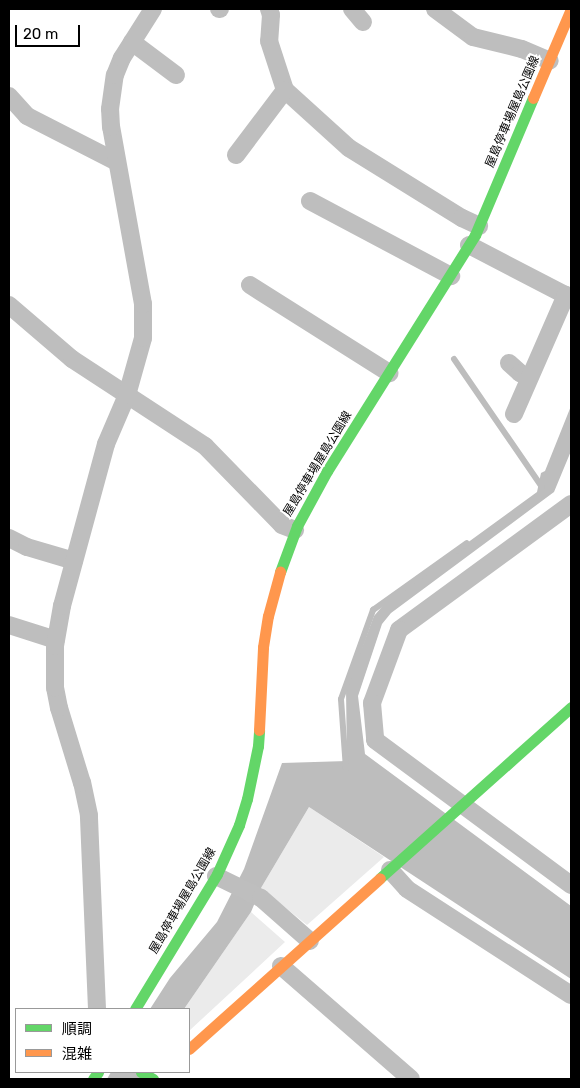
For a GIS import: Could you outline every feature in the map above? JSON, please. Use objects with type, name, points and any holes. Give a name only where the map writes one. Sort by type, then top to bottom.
[{"type":"main road","name":"屋島停車場屋島公園線","points":[[137,1008],[216,876],[239,825],[254,773],[260,719],[263,647],[268,616],[276,585],[295,530],[311,498],[469,245],[479,226],[571,9]]},
{"type":"main road","points":[[190,1048],[571,707]]},
{"type":"main road","points":[[143,1073],[154,1079]]},
{"type":"street","points":[[97,1008],[89,815],[82,783],[59,708],[54,667],[56,640],[74,561],[106,444],[127,395],[140,355],[144,321],[111,127],[111,91],[115,74],[153,9]]},
{"type":"street","points":[[269,9],[271,15],[269,41],[285,90],[349,148],[462,218],[479,226]]},
{"type":"street","points":[[435,9],[473,37],[522,49],[550,61]]},
{"type":"street","points":[[132,42],[176,75]]},
{"type":"street","points":[[236,156],[285,90]]},
{"type":"street","points":[[9,96],[27,116],[117,162]]},
{"type":"street","points":[[310,200],[451,276]]},
{"type":"street","points":[[469,245],[568,296],[514,414]]},
{"type":"street","points":[[250,284],[390,373]]},
{"type":"street","points":[[9,305],[72,359],[205,446],[282,525],[295,530]]},
{"type":"street","points":[[510,363],[520,373],[530,378]]},
{"type":"street","points":[[571,504],[399,630],[372,703],[375,740],[456,810],[571,885]]},
{"type":"street","points":[[9,538],[27,547],[74,561]]},
{"type":"street","points":[[9,625],[56,640]]},
{"type":"street","points":[[393,867],[407,889],[571,995]]},
{"type":"street","points":[[216,876],[232,886],[260,898],[310,941]]},
{"type":"street","points":[[281,966],[411,1079]]},
{"type":"shaded area","points":[[571,406],[571,451],[554,492],[391,613],[382,624],[358,696],[365,754],[571,906],[571,979],[309,807],[261,888],[251,912],[185,1008],[151,1008],[170,978],[217,922],[244,869],[282,763],[347,761],[346,690],[374,616],[386,602],[537,492],[541,473],[545,471]]},
{"type":"shaded area","points":[[309,807],[384,857],[307,925],[261,888]]},
{"type":"shaded area","points":[[251,912],[285,942],[190,1030],[190,1008],[185,1008]]},
{"type":"shaded area","points":[[110,1073],[143,1073],[140,1079],[107,1079]]},
{"type":"waterway","points":[[454,359],[542,487]]},
{"type":"waterway","points":[[346,769],[341,699],[373,610],[467,543]]},
{"type":"traffic: fast","points":[[280,572],[297,526],[327,471],[475,235],[533,98]]},
{"type":"traffic: fast","points":[[380,878],[571,707]]},
{"type":"traffic: fast","points":[[136,1008],[217,874],[239,825],[247,799],[258,746],[259,730]]},
{"type":"traffic: fast","points":[[93,1079],[97,1073]]},
{"type":"traffic: fast","points":[[143,1073],[153,1079]]},
{"type":"traffic: slow","points":[[533,98],[571,9]]},
{"type":"traffic: slow","points":[[259,730],[263,647],[268,616],[280,572]]},
{"type":"traffic: slow","points":[[190,1048],[380,878]]}]
